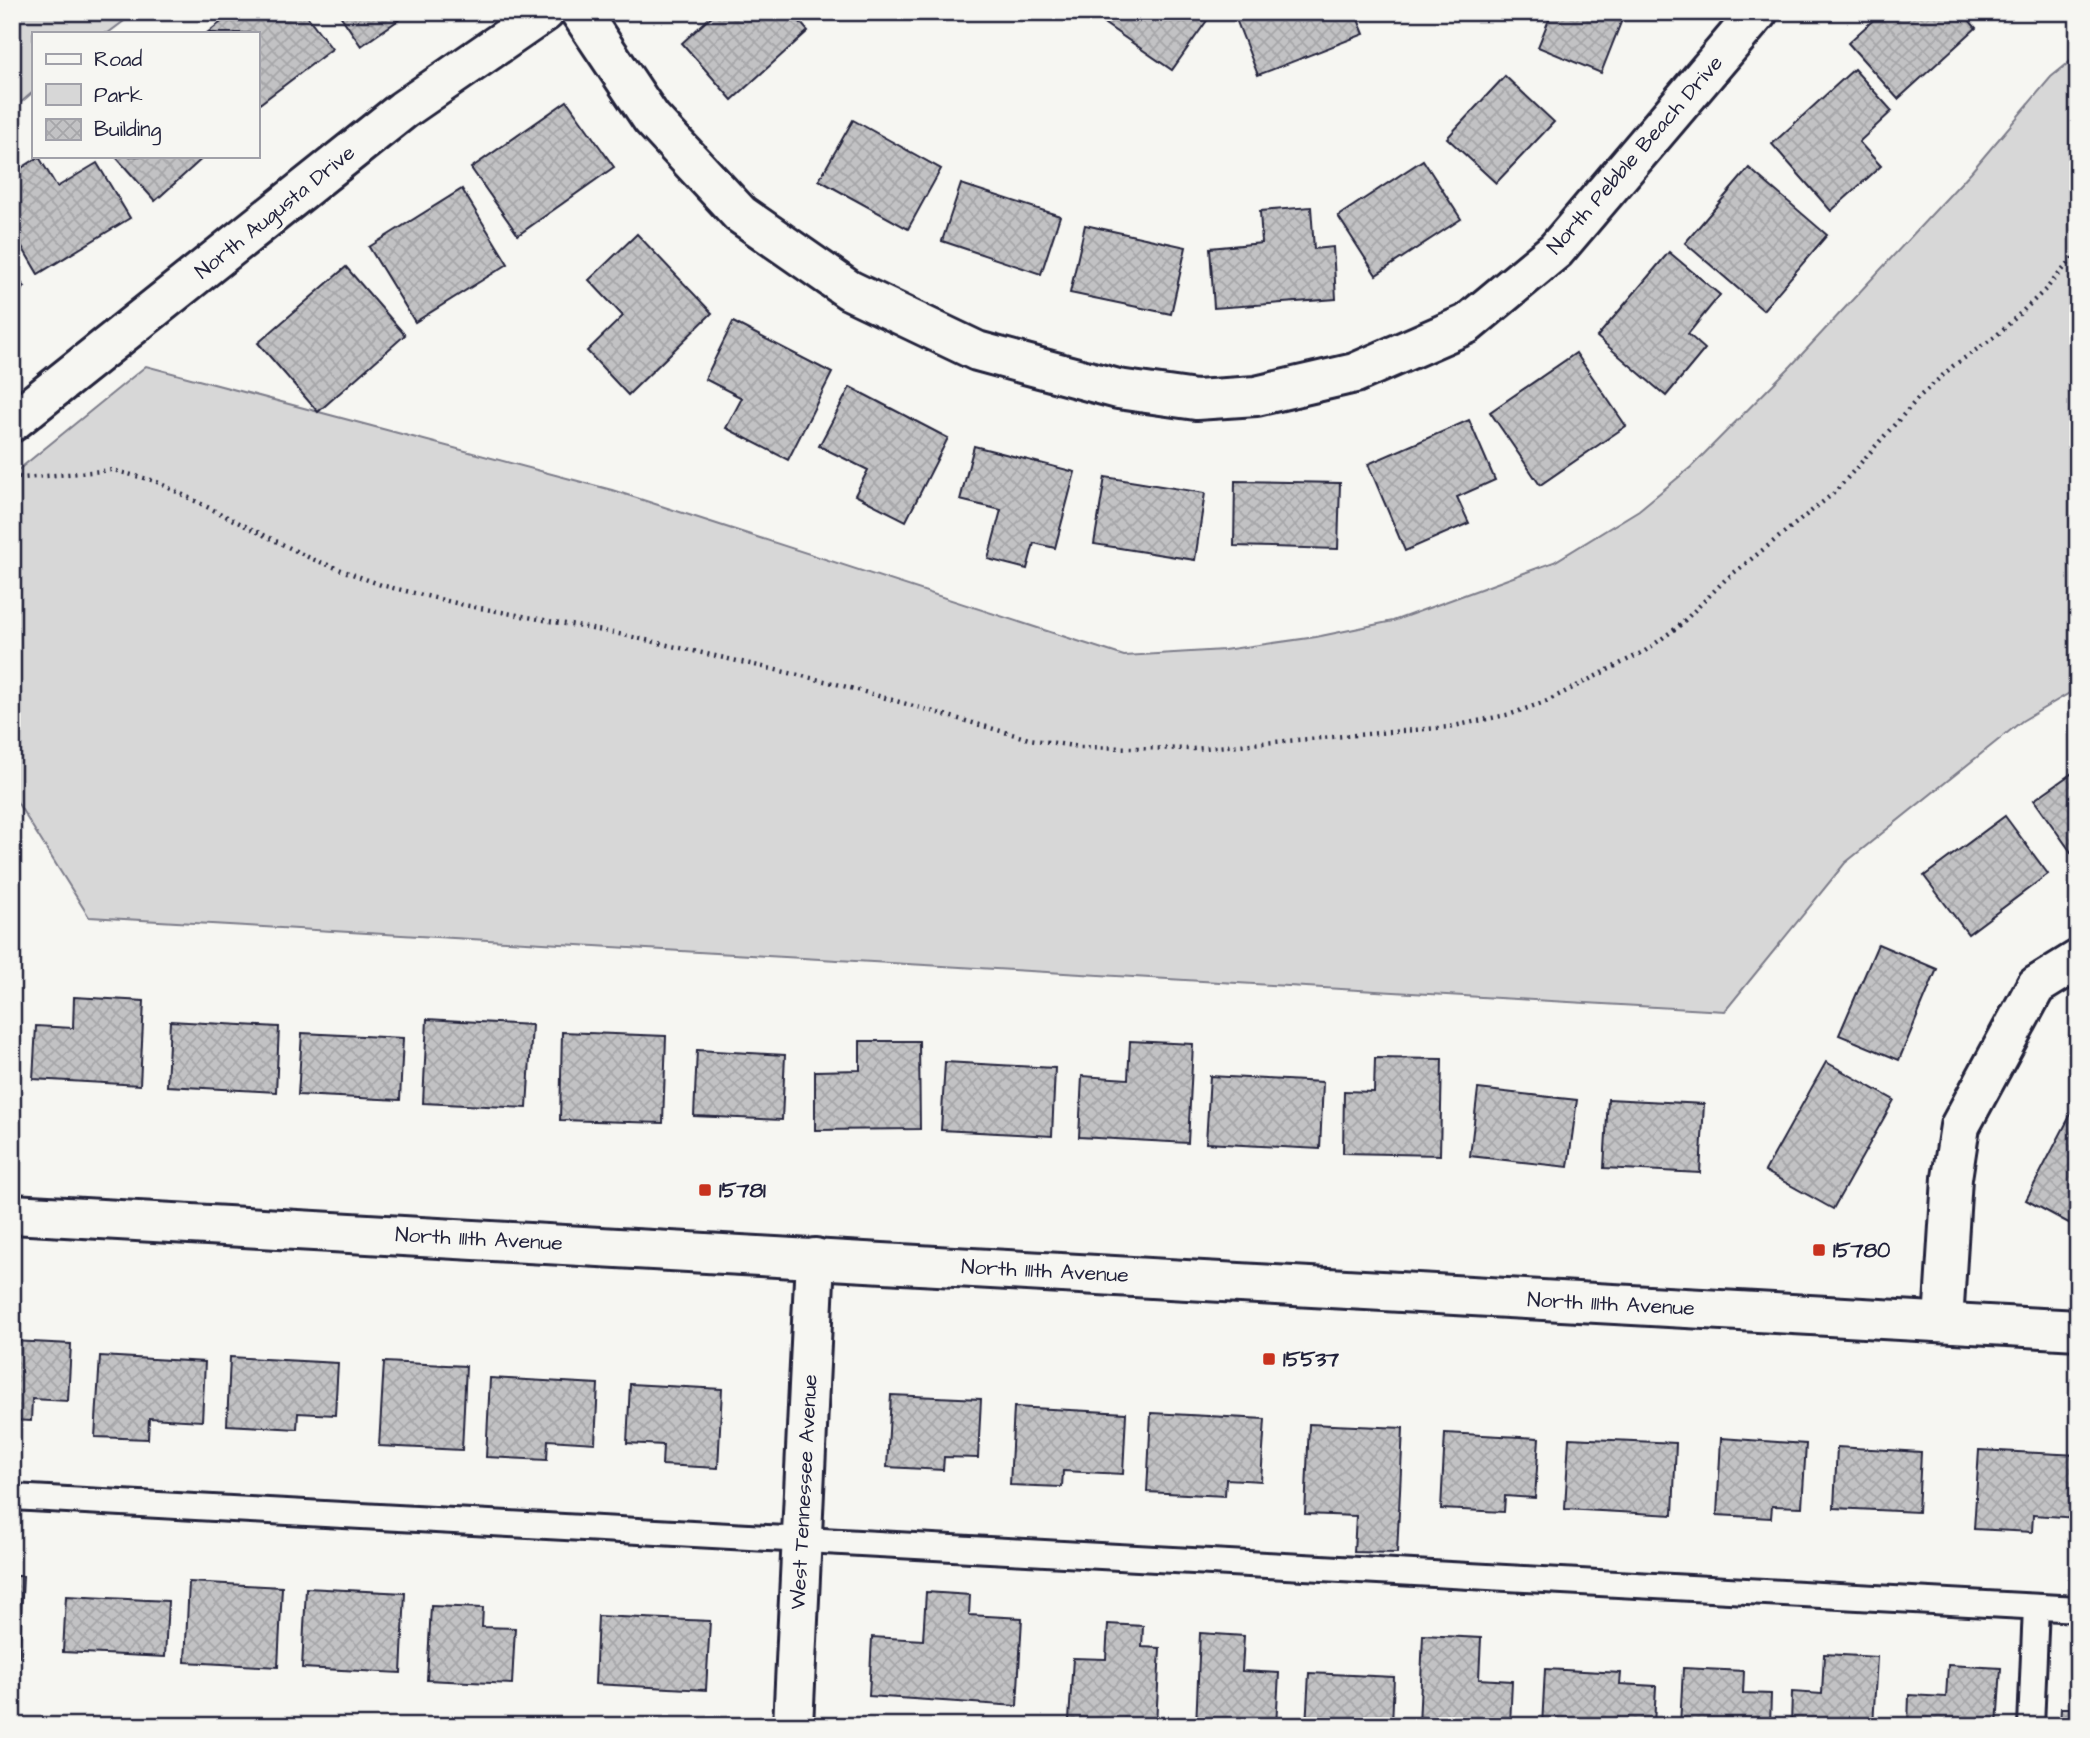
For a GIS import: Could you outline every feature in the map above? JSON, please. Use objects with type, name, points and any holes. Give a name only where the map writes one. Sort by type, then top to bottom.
[{"type":"street","name":"North Augusta Drive","points":[[12,422],[403,110],[545,12]]},
{"type":"street","name":"North Pebble Beach Drive","points":[[580,12],[651,118],[740,214],[849,290],[977,351],[1118,389],[1196,400],[1256,396],[1355,373],[1467,324],[1556,250],[1758,12]]},
{"type":"street","points":[[1943,1322],[1952,1178],[1960,1126],[2036,986],[2078,960]]},
{"type":"street","name":"North 111th Avenue","points":[[12,1214],[2078,1330]]},
{"type":"street","name":"West Tennessee Avenue","points":[[793,1726],[815,1258]]},
{"type":"lane","points":[[12,1497],[801,1542],[2078,1609]]},
{"type":"lane","points":[[2031,1726],[2036,1607]]},
{"type":"path","points":[[12,475],[23,478],[113,470],[155,481],[310,558],[381,585],[464,605],[624,635],[820,680],[1029,739],[1080,747],[1193,749],[1449,727],[1511,714],[1547,701],[1645,650],[1679,626],[1725,580],[1834,492],[1920,396],[1953,366],[1996,336],[2046,289],[2078,252]]},
{"type":"green space","points":[[12,12],[136,12],[109,32],[32,32],[32,93],[12,110]]},
{"type":"green space","points":[[2078,55],[2078,688],[2022,721],[1845,863],[1725,1011],[89,917],[12,794],[12,475],[146,366],[612,490],[1124,656],[1224,650],[1316,637],[1393,621],[1554,562],[1639,510],[1691,467],[1791,366],[1971,172],[2051,77]]},
{"type":"building","points":[[234,12],[304,12],[332,49],[259,104],[259,32],[208,32]]},
{"type":"building","points":[[338,12],[410,12],[361,46]]},
{"type":"building","points":[[716,12],[791,12],[808,31],[732,100],[682,43]]},
{"type":"building","points":[[1099,12],[1198,12],[1208,19],[1172,70],[1095,17]]},
{"type":"building","points":[[1355,12],[1364,34],[1258,75],[1234,14]]},
{"type":"building","points":[[1552,12],[1625,12],[1601,73],[1538,47]]},
{"type":"building","points":[[1882,12],[1962,12],[1976,28],[1898,99],[1848,43]]},
{"type":"building","points":[[1854,69],[1892,111],[1859,142],[1881,166],[1831,211],[1772,144]]},
{"type":"building","points":[[1505,76],[1554,122],[1496,183],[1447,138]]},
{"type":"building","points":[[567,101],[614,167],[518,235],[471,168]]},
{"type":"building","points":[[853,120],[941,169],[908,229],[819,180]]},
{"type":"building","points":[[40,158],[57,187],[97,163],[130,218],[38,274],[12,230],[12,174]]},
{"type":"building","points":[[117,158],[203,158],[155,201]]},
{"type":"building","points":[[1423,160],[1461,219],[1376,275],[1338,216]]},
{"type":"building","points":[[1749,168],[1827,235],[1763,310],[1685,243]]},
{"type":"building","points":[[961,184],[1060,216],[1041,274],[942,241]]},
{"type":"building","points":[[462,189],[508,264],[415,322],[369,247]]},
{"type":"building","points":[[1311,207],[1314,249],[1333,247],[1336,299],[1214,308],[1210,248],[1262,243],[1260,211]]},
{"type":"building","points":[[1085,225],[1186,247],[1171,314],[1070,293]]},
{"type":"building","points":[[637,234],[712,313],[628,395],[587,351],[623,316],[589,280]]},
{"type":"building","points":[[1669,252],[1720,295],[1688,334],[1705,349],[1666,396],[1597,337]]},
{"type":"building","points":[[346,267],[405,335],[318,412],[258,343]]},
{"type":"building","points":[[12,273],[25,287],[12,298]]},
{"type":"building","points":[[733,322],[832,373],[788,460],[726,428],[742,398],[705,379]]},
{"type":"building","points":[[1576,353],[1626,426],[1540,485],[1490,412]]},
{"type":"building","points":[[850,387],[948,438],[906,521],[855,495],[868,470],[819,446]]},
{"type":"building","points":[[1469,420],[1495,480],[1457,497],[1469,523],[1405,551],[1368,464]]},
{"type":"building","points":[[974,446],[1075,472],[1055,548],[1034,543],[1027,569],[988,559],[1001,510],[960,500]]},
{"type":"building","points":[[1105,477],[1205,493],[1195,560],[1094,544]]},
{"type":"building","points":[[1235,481],[1340,483],[1338,549],[1234,546]]},
{"type":"building","points":[[2078,769],[2078,862],[2034,800]]},
{"type":"building","points":[[2005,816],[2048,874],[1968,934],[1924,876]]},
{"type":"building","points":[[1878,944],[1937,969],[1899,1060],[1839,1035]]},
{"type":"building","points":[[74,997],[144,1001],[140,1085],[33,1079],[36,1026],[73,1028]]},
{"type":"building","points":[[427,1019],[532,1025],[527,1108],[423,1103]]},
{"type":"building","points":[[170,1021],[279,1027],[276,1092],[167,1086]]},
{"type":"building","points":[[562,1032],[666,1036],[663,1123],[560,1120]]},
{"type":"building","points":[[302,1033],[403,1038],[400,1100],[298,1095]]},
{"type":"building","points":[[860,1041],[919,1041],[920,1129],[815,1130],[815,1071],[860,1070]]},
{"type":"building","points":[[1130,1041],[1193,1044],[1188,1143],[1079,1137],[1082,1076],[1128,1079]]},
{"type":"building","points":[[697,1050],[785,1055],[782,1120],[694,1116]]},
{"type":"building","points":[[1375,1058],[1442,1059],[1440,1155],[1343,1153],[1344,1091],[1374,1092]]},
{"type":"building","points":[[945,1062],[1055,1068],[1052,1136],[941,1130]]},
{"type":"building","points":[[1826,1062],[1894,1100],[1833,1209],[1765,1171]]},
{"type":"building","points":[[1210,1076],[1323,1082],[1320,1149],[1206,1143]]},
{"type":"building","points":[[1478,1089],[1577,1100],[1568,1167],[1470,1156]]},
{"type":"building","points":[[1608,1099],[1704,1104],[1700,1173],[1604,1168]]},
{"type":"building","points":[[2072,1112],[2078,1115],[2078,1228],[2026,1200]]},
{"type":"building","points":[[12,1341],[71,1344],[68,1401],[32,1399],[31,1421],[12,1420]]},
{"type":"building","points":[[100,1356],[205,1362],[202,1421],[149,1418],[148,1439],[95,1437]]},
{"type":"building","points":[[230,1357],[338,1363],[335,1415],[298,1413],[297,1429],[227,1425]]},
{"type":"building","points":[[384,1362],[466,1366],[462,1450],[379,1446]]},
{"type":"building","points":[[490,1378],[598,1384],[595,1443],[548,1440],[547,1460],[486,1457]]},
{"type":"building","points":[[630,1384],[722,1389],[718,1468],[662,1465],[663,1445],[627,1443]]},
{"type":"building","points":[[891,1395],[981,1399],[978,1458],[944,1457],[943,1470],[887,1467]]},
{"type":"building","points":[[1014,1407],[1126,1413],[1123,1474],[1063,1471],[1062,1487],[1010,1485]]},
{"type":"building","points":[[1151,1413],[1265,1419],[1261,1481],[1226,1479],[1225,1496],[1147,1492]]},
{"type":"building","points":[[1309,1424],[1403,1428],[1397,1553],[1354,1552],[1356,1516],[1305,1514]]},
{"type":"building","points":[[1445,1433],[1539,1438],[1535,1498],[1505,1496],[1504,1512],[1441,1509]]},
{"type":"building","points":[[1569,1438],[1676,1443],[1673,1515],[1565,1509]]},
{"type":"building","points":[[1721,1438],[1806,1444],[1802,1507],[1772,1506],[1771,1518],[1717,1515]]},
{"type":"building","points":[[1837,1447],[1921,1452],[1918,1512],[1834,1508]]},
{"type":"building","points":[[1979,1450],[2078,1455],[2078,1518],[2033,1515],[2032,1532],[1974,1529]]},
{"type":"building","points":[[12,1576],[23,1576],[19,1657],[12,1657]]},
{"type":"building","points":[[189,1582],[282,1587],[278,1667],[185,1662]]},
{"type":"building","points":[[306,1588],[405,1593],[401,1673],[302,1668]]},
{"type":"building","points":[[926,1592],[970,1595],[969,1615],[1022,1618],[1017,1706],[869,1696],[872,1637],[923,1640]]},
{"type":"building","points":[[66,1596],[168,1601],[165,1657],[63,1652]]},
{"type":"building","points":[[431,1606],[483,1608],[482,1627],[515,1628],[512,1684],[427,1680]]},
{"type":"building","points":[[598,1616],[710,1621],[706,1690],[595,1684]]},
{"type":"building","points":[[1108,1624],[1143,1626],[1142,1647],[1160,1648],[1156,1724],[1069,1720],[1073,1658],[1106,1659]]},
{"type":"building","points":[[1200,1633],[1244,1636],[1242,1671],[1279,1673],[1276,1726],[1196,1726]]},
{"type":"building","points":[[1423,1635],[1481,1638],[1479,1679],[1512,1681],[1510,1726],[1419,1726]]},
{"type":"building","points":[[1824,1654],[1877,1657],[1873,1726],[1791,1726],[1792,1692],[1822,1694]]},
{"type":"building","points":[[1948,1665],[2001,1668],[1997,1726],[1908,1726],[1909,1695],[1946,1697]]},
{"type":"building","points":[[1683,1668],[1744,1671],[1743,1693],[1771,1694],[1770,1726],[1680,1726]]},
{"type":"building","points":[[1545,1669],[1621,1673],[1620,1684],[1656,1686],[1654,1726],[1542,1726]]},
{"type":"building","points":[[1309,1673],[1394,1677],[1392,1726],[1306,1726]]},
{"type":"building","points":[[2061,1708],[2078,1708],[2078,1726],[2060,1726]]},
{"type":"place","name":"15781","points":[[705,1190]]},
{"type":"place","name":"15780","points":[[1819,1250]]},
{"type":"place","name":"15537","points":[[1269,1359]]}]
